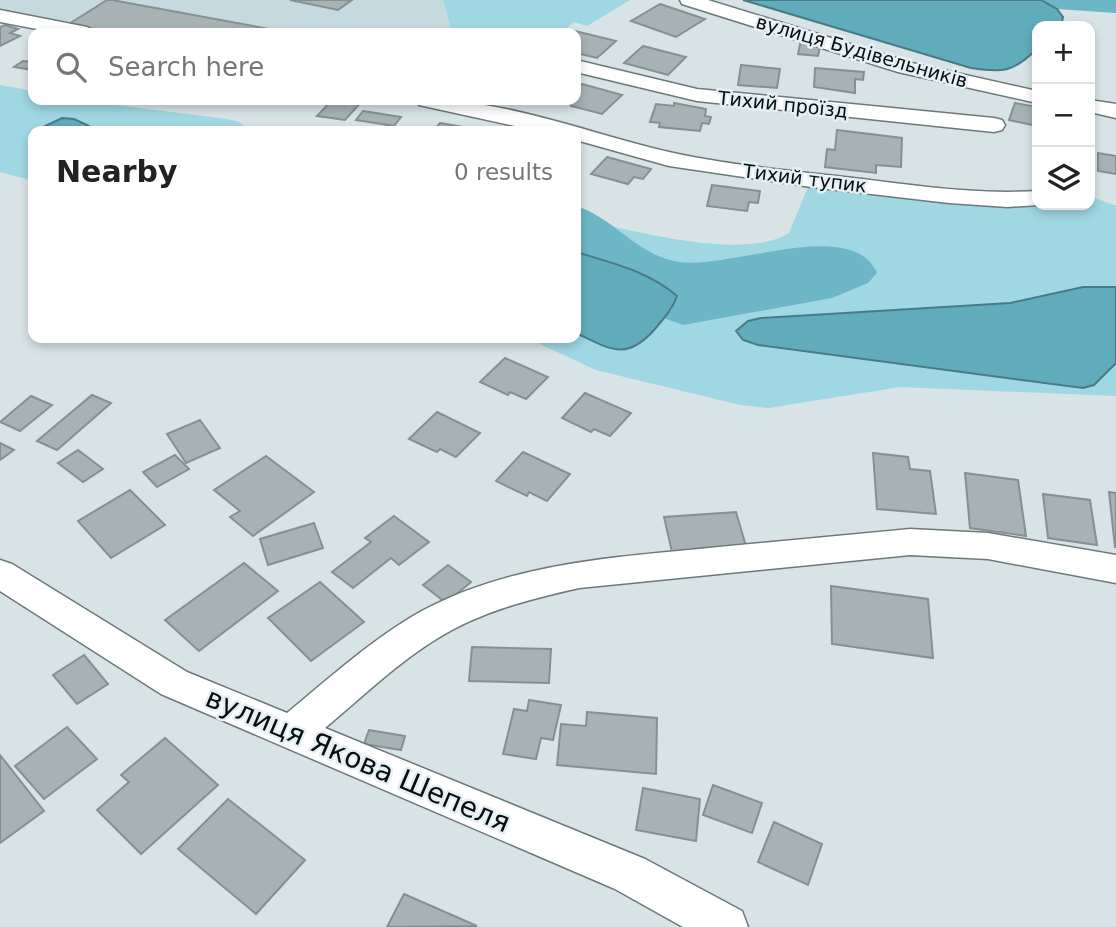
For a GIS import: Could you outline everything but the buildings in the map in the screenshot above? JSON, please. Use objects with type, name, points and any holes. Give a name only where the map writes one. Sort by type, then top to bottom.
[{"type":"street","name":"вулиця Будівельників","points":[[689,0],[919,69],[1032,96]]},
{"type":"street","points":[[0,16],[62,28]]},
{"type":"street","name":"Тихий проїзд","points":[[581,67],[696,95],[994,125]]},
{"type":"street","points":[[498,106],[553,126]]},
{"type":"street","points":[[1095,107],[1116,111]]},
{"type":"street","name":"Тихий тупик","points":[[581,134],[669,159],[811,180],[948,197],[1032,198]]},
{"type":"street","points":[[291,733],[387,653],[427,626],[473,604],[524,587],[579,574],[943,541],[1016,548],[1116,569]]},
{"type":"street","name":"вулиця Якова Шепеля","points":[[0,574],[174,682],[630,873],[726,927]]},
{"type":"shaded area","points":[[0,0],[439,0],[442,1],[450,28],[61,28],[0,16]]},
{"type":"shaded area","points":[[439,0],[630,0],[587,26],[574,22],[567,28],[451,28],[443,1]]},
{"type":"shaded area","points":[[743,0],[1041,0],[1057,9],[1063,17],[1062,21],[1032,21],[1032,53],[1014,66],[1000,70],[971,68]]},
{"type":"shaded area","points":[[1041,0],[1116,0],[1116,13],[1057,9]]},
{"type":"shaded area","points":[[0,85],[28,90],[28,105],[115,105],[227,119],[244,126],[28,126],[28,180],[0,172]]},
{"type":"shaded area","points":[[62,118],[74,119],[89,126],[45,126]]},
{"type":"shaded area","points":[[811,180],[1032,204],[1032,210],[1095,210],[1095,198],[1116,206],[1116,396],[900,387],[768,408],[740,405],[596,370],[538,343],[581,343],[581,220],[686,241],[744,244],[769,241],[789,233]]},
{"type":"shaded area","points":[[581,208],[601,218],[648,251],[674,261],[696,263],[815,246],[841,248],[863,256],[877,273],[868,283],[832,298],[683,325],[664,318],[672,310],[631,269],[581,254]]},
{"type":"shaded area","points":[[581,254],[642,274],[677,296],[673,306],[655,329],[635,346],[617,349],[581,335]]},
{"type":"shaded area","points":[[1083,287],[1116,287],[1116,363],[1094,385],[1083,388],[758,345],[743,340],[736,331],[748,321],[761,318],[1010,303]]}]
